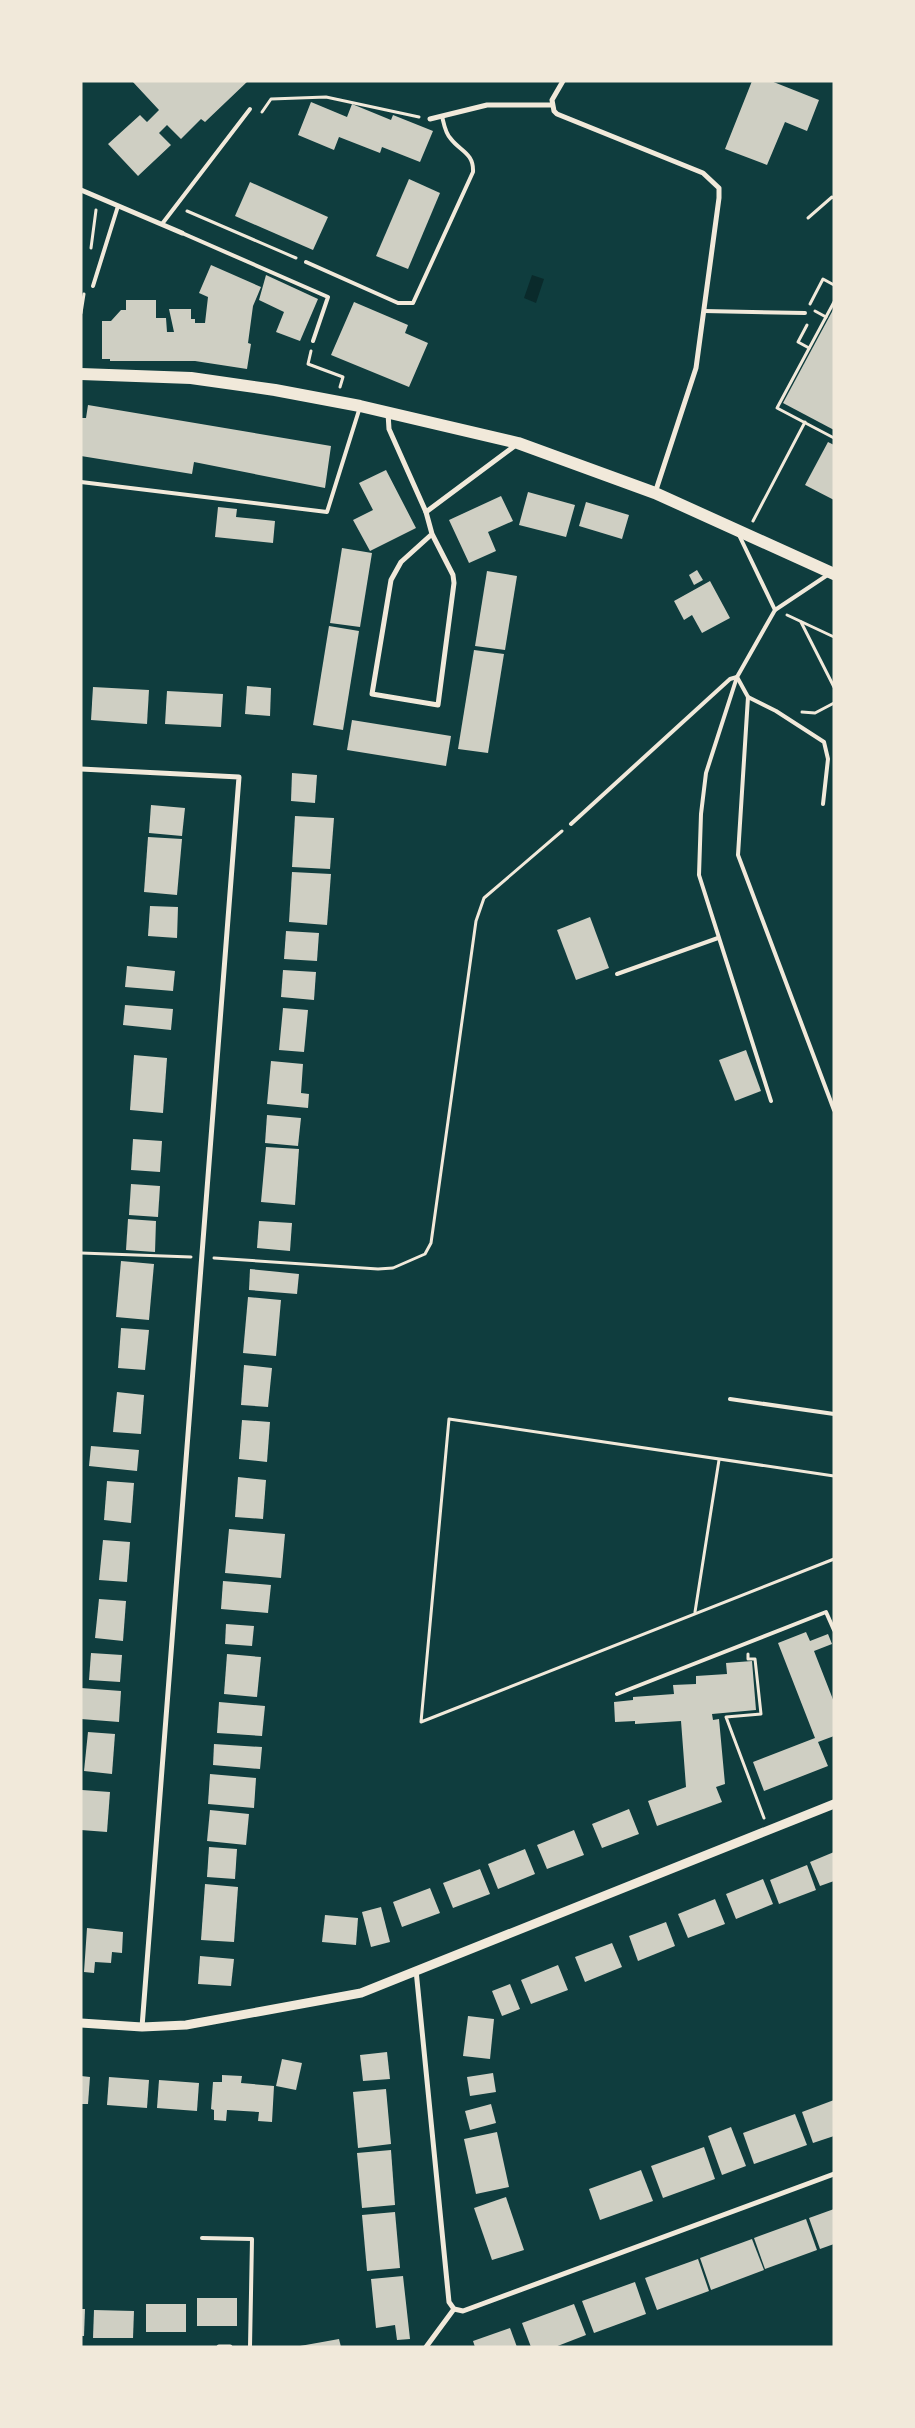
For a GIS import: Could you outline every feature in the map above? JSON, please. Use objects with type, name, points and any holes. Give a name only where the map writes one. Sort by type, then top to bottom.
[{"type":"main road","points":[[81,374],[191,378],[334,400],[518,443],[655,493],[832,573]]},
{"type":"street","points":[[563,81],[554,94],[552,106],[557,114],[703,173],[716,183],[720,193],[696,368],[655,493]]},
{"type":"street","points":[[430,119],[487,106],[552,106]]},
{"type":"street","points":[[81,190],[182,233]]},
{"type":"street","points":[[388,412],[389,429],[426,512],[432,534],[453,575],[454,583],[438,705],[372,694],[391,580],[401,562],[432,534]]},
{"type":"street","points":[[426,512],[518,443]]},
{"type":"street","points":[[81,768],[239,778],[142,2028]]},
{"type":"street","points":[[81,2023],[142,2028],[186,2025],[361,1993],[834,1804]]},
{"type":"street","points":[[416,1970],[449,2302],[454,2309],[463,2311],[834,2174]]},
{"type":"street","points":[[426,2347],[454,2309]]},
{"type":"street","points":[[219,2347],[230,2347]]},
{"type":"lane","points":[[162,224],[250,109]]},
{"type":"lane","points":[[306,262],[398,304],[413,303],[473,172],[470,156],[452,142],[447,134],[442,116]]},
{"type":"lane","points":[[93,286],[118,206]]},
{"type":"lane","points":[[182,233],[328,297],[314,341]]},
{"type":"lane","points":[[704,311],[805,313]]},
{"type":"lane","points":[[81,482],[327,512],[360,406]]},
{"type":"lane","points":[[741,532],[775,610]]},
{"type":"lane","points":[[771,1100],[699,876],[701,814],[706,773],[736,677],[775,610],[832,573]]},
{"type":"lane","points":[[736,677],[748,698],[738,855],[834,1110]]},
{"type":"lane","points":[[571,824],[730,679],[736,677]]},
{"type":"lane","points":[[748,698],[776,711],[824,742],[828,759],[823,804]]},
{"type":"lane","points":[[617,974],[718,938]]},
{"type":"lane","points":[[730,1399],[834,1414]]},
{"type":"lane","points":[[617,1694],[826,1612],[834,1630]]},
{"type":"lane","points":[[202,2238],[252,2239],[250,2347]]},
{"type":"path","points":[[258,118],[271,99],[326,97],[430,119]]},
{"type":"path","points":[[808,218],[832,197],[834,198]]},
{"type":"path","points":[[186,211],[306,262]]},
{"type":"path","points":[[834,302],[777,408],[834,438]]},
{"type":"path","points":[[809,348],[798,342],[814,311],[826,317]]},
{"type":"path","points":[[314,341],[308,364],[344,377],[334,400]]},
{"type":"path","points":[[741,532],[805,422]]},
{"type":"path","points":[[775,610],[834,637]]},
{"type":"path","points":[[801,622],[834,687]]},
{"type":"path","points":[[776,711],[815,713],[834,703]]},
{"type":"path","points":[[81,1253],[203,1258],[378,1269],[393,1268],[425,1254],[430,1243],[476,920],[484,898],[571,824]]},
{"type":"path","points":[[834,1476],[449,1419],[421,1722],[834,1559]]},
{"type":"path","points":[[695,1613],[719,1460]]},
{"type":"path","points":[[747,1643],[748,1659],[755,1659],[761,1714],[726,1717],[769,1830]]},
{"type":"water","points":[[532,275],[544,279],[536,303],[524,298]]},
{"type":"building","points":[[132,81],[248,81],[205,122],[201,119],[181,139],[167,125],[159,133],[171,145],[138,176],[108,144],[140,115],[147,122],[159,110]]},
{"type":"building","points":[[752,81],[771,81],[819,100],[807,131],[785,122],[767,165],[725,149]]},
{"type":"building","points":[[311,102],[347,117],[352,104],[391,120],[393,115],[433,131],[420,162],[382,147],[380,153],[339,137],[334,150],[298,135]]},
{"type":"building","points":[[409,179],[440,193],[408,269],[376,256]]},
{"type":"building","points":[[250,182],[328,217],[313,250],[235,216]]},
{"type":"building","points":[[211,265],[261,287],[253,306],[248,343],[251,344],[247,369],[195,361],[110,361],[110,359],[102,359],[102,321],[111,321],[121,310],[126,310],[126,300],[156,300],[156,318],[166,318],[167,332],[174,332],[169,309],[191,309],[191,319],[195,319],[195,323],[205,323],[208,297],[199,293]]},
{"type":"building","points":[[266,275],[318,299],[300,341],[276,332],[284,312],[259,300]]},
{"type":"building","points":[[354,302],[408,325],[405,333],[428,343],[409,387],[331,355]]},
{"type":"building","points":[[834,308],[834,430],[783,403]]},
{"type":"building","points":[[88,405],[331,446],[325,488],[194,462],[192,474],[81,456],[81,418],[86,418]]},
{"type":"building","points":[[828,442],[834,445],[834,500],[805,485]]},
{"type":"building","points":[[386,470],[416,528],[370,551],[353,520],[373,510],[359,483]]},
{"type":"building","points":[[528,492],[575,505],[566,537],[519,525]]},
{"type":"building","points":[[501,496],[513,521],[488,532],[496,551],[469,563],[449,520]]},
{"type":"building","points":[[586,502],[629,515],[622,539],[579,526]]},
{"type":"building","points":[[218,507],[237,509],[236,517],[275,521],[273,543],[215,537]]},
{"type":"building","points":[[342,548],[372,553],[360,627],[330,623]]},
{"type":"building","points":[[697,570],[703,580],[694,585],[689,575]]},
{"type":"building","points":[[487,571],[517,576],[505,650],[475,646]]},
{"type":"building","points":[[710,581],[730,618],[702,633],[692,615],[684,620],[674,601]]},
{"type":"building","points":[[329,626],[359,631],[343,730],[313,725]]},
{"type":"building","points":[[474,650],[504,654],[488,753],[458,749]]},
{"type":"building","points":[[247,686],[271,688],[270,716],[245,714]]},
{"type":"building","points":[[93,687],[149,690],[147,724],[91,720]]},
{"type":"building","points":[[167,691],[223,694],[221,727],[165,724]]},
{"type":"building","points":[[352,720],[451,736],[446,766],[347,750]]},
{"type":"building","points":[[292,773],[317,775],[315,803],[291,801]]},
{"type":"building","points":[[151,805],[185,808],[182,836],[149,833]]},
{"type":"building","points":[[295,816],[334,818],[330,869],[292,867]]},
{"type":"building","points":[[148,837],[182,839],[177,895],[144,892]]},
{"type":"building","points":[[292,872],[331,874],[327,925],[289,922]]},
{"type":"building","points":[[150,906],[178,907],[177,938],[148,936]]},
{"type":"building","points":[[590,917],[609,968],[576,980],[557,930]]},
{"type":"building","points":[[286,931],[319,933],[317,961],[284,959]]},
{"type":"building","points":[[127,966],[175,971],[173,991],[125,987]]},
{"type":"building","points":[[283,970],[316,972],[314,1000],[281,997]]},
{"type":"building","points":[[125,1005],[173,1009],[171,1030],[123,1025]]},
{"type":"building","points":[[283,1008],[308,1010],[304,1052],[279,1050]]},
{"type":"building","points":[[746,1050],[761,1091],[735,1101],[719,1060]]},
{"type":"building","points":[[134,1055],[167,1058],[163,1113],[130,1110]]},
{"type":"building","points":[[271,1061],[303,1064],[301,1093],[309,1094],[308,1108],[267,1104]]},
{"type":"building","points":[[267,1115],[301,1118],[298,1146],[265,1143]]},
{"type":"building","points":[[133,1139],[162,1141],[160,1172],[131,1170]]},
{"type":"building","points":[[266,1147],[299,1149],[295,1205],[261,1202]]},
{"type":"building","points":[[131,1184],[160,1186],[158,1217],[129,1215]]},
{"type":"building","points":[[128,1219],[156,1221],[155,1252],[126,1250]]},
{"type":"building","points":[[259,1221],[292,1223],[290,1251],[257,1248]]},
{"type":"building","points":[[121,1261],[154,1264],[149,1320],[116,1317]]},
{"type":"building","points":[[250,1269],[299,1274],[297,1294],[249,1290]]},
{"type":"building","points":[[248,1297],[281,1300],[276,1356],[243,1353]]},
{"type":"building","points":[[121,1328],[149,1330],[145,1370],[118,1368]]},
{"type":"building","points":[[244,1365],[272,1368],[268,1407],[241,1405]]},
{"type":"building","points":[[117,1392],[144,1395],[141,1434],[113,1432]]},
{"type":"building","points":[[242,1420],[270,1422],[267,1462],[239,1459]]},
{"type":"building","points":[[91,1446],[139,1450],[137,1471],[89,1466]]},
{"type":"building","points":[[238,1477],[266,1480],[263,1519],[235,1517]]},
{"type":"building","points":[[107,1481],[134,1483],[131,1523],[104,1520]]},
{"type":"building","points":[[229,1529],[285,1534],[281,1578],[225,1573]]},
{"type":"building","points":[[103,1540],[130,1542],[127,1582],[99,1580]]},
{"type":"building","points":[[223,1581],[271,1585],[268,1613],[221,1609]]},
{"type":"building","points":[[99,1599],[126,1601],[123,1641],[95,1638]]},
{"type":"building","points":[[226,1624],[254,1626],[252,1646],[225,1644]]},
{"type":"building","points":[[806,1632],[810,1641],[828,1634],[832,1644],[814,1651],[834,1702],[834,1736],[818,1742],[828,1766],[764,1791],[753,1762],[815,1738],[778,1643]]},
{"type":"building","points":[[91,1653],[122,1655],[120,1682],[89,1680]]},
{"type":"building","points":[[227,1654],[261,1657],[257,1697],[224,1694]]},
{"type":"building","points":[[752,1661],[756,1710],[712,1714],[713,1720],[719,1719],[725,1784],[716,1787],[722,1802],[657,1826],[648,1801],[686,1787],[681,1721],[635,1724],[635,1721],[615,1722],[614,1702],[633,1700],[633,1697],[674,1694],[673,1685],[696,1684],[696,1676],[727,1674],[726,1663]]},
{"type":"building","points":[[81,1688],[121,1691],[119,1722],[81,1719]]},
{"type":"building","points":[[219,1702],[265,1706],[262,1736],[217,1733]]},
{"type":"building","points":[[88,1732],[115,1734],[112,1774],[84,1771]]},
{"type":"building","points":[[214,1744],[262,1747],[260,1769],[213,1765]]},
{"type":"building","points":[[210,1774],[256,1778],[254,1808],[208,1804]]},
{"type":"building","points":[[82,1790],[110,1792],[107,1832],[81,1830]]},
{"type":"building","points":[[629,1809],[639,1834],[602,1848],[592,1824]]},
{"type":"building","points":[[210,1810],[249,1814],[246,1845],[207,1841]]},
{"type":"building","points":[[574,1830],[584,1855],[547,1869],[537,1845]]},
{"type":"building","points":[[209,1847],[237,1849],[235,1879],[207,1877]]},
{"type":"building","points":[[525,1849],[535,1874],[498,1889],[488,1864]]},
{"type":"building","points":[[834,1852],[834,1881],[820,1886],[810,1862]]},
{"type":"building","points":[[807,1865],[816,1890],[779,1904],[770,1880]]},
{"type":"building","points":[[480,1869],[490,1894],[453,1908],[443,1883]]},
{"type":"building","points":[[763,1879],[773,1904],[736,1919],[726,1894]]},
{"type":"building","points":[[205,1884],[238,1887],[234,1942],[201,1940]]},
{"type":"building","points":[[430,1888],[440,1913],[402,1927],[393,1902]]},
{"type":"building","points":[[715,1899],[725,1924],[688,1938],[678,1914]]},
{"type":"building","points":[[381,1907],[390,1942],[371,1947],[362,1912]]},
{"type":"building","points":[[325,1915],[358,1918],[356,1945],[322,1942]]},
{"type":"building","points":[[666,1922],[675,1946],[638,1961],[629,1936]]},
{"type":"building","points":[[87,1928],[123,1932],[122,1953],[112,1952],[111,1963],[95,1962],[94,1973],[84,1972]]},
{"type":"building","points":[[612,1943],[622,1967],[585,1982],[575,1957]]},
{"type":"building","points":[[200,1956],[234,1959],[231,1986],[198,1984]]},
{"type":"building","points":[[558,1965],[568,1990],[531,2004],[521,1980]]},
{"type":"building","points":[[510,1984],[520,2009],[502,2016],[492,1991]]},
{"type":"building","points":[[468,2016],[494,2019],[490,2059],[463,2056]]},
{"type":"building","points":[[387,2052],[390,2079],[363,2081],[360,2055]]},
{"type":"building","points":[[282,2059],[302,2063],[296,2090],[276,2086]]},
{"type":"building","points":[[493,2073],[496,2092],[470,2096],[467,2077]]},
{"type":"building","points":[[222,2075],[242,2076],[241,2083],[274,2086],[272,2122],[258,2121],[259,2112],[227,2110],[226,2121],[214,2120],[214,2110],[211,2109],[213,2082],[222,2082]]},
{"type":"building","points":[[81,2076],[90,2077],[88,2104],[81,2104]]},
{"type":"building","points":[[109,2077],[149,2080],[147,2108],[107,2105]]},
{"type":"building","points":[[159,2080],[199,2083],[197,2111],[157,2108]]},
{"type":"building","points":[[386,2089],[391,2144],[358,2148],[353,2092]]},
{"type":"building","points":[[834,2100],[834,2136],[813,2143],[802,2112]]},
{"type":"building","points":[[491,2104],[496,2123],[470,2130],[465,2111]]},
{"type":"building","points":[[795,2114],[807,2145],[754,2164],[743,2133]]},
{"type":"building","points":[[731,2127],[746,2166],[722,2175],[708,2136]]},
{"type":"building","points":[[497,2132],[509,2187],[476,2194],[464,2139]]},
{"type":"building","points":[[704,2147],[715,2179],[663,2198],[651,2166]]},
{"type":"building","points":[[391,2150],[395,2205],[362,2208],[357,2153]]},
{"type":"building","points":[[641,2170],[653,2201],[600,2220],[589,2189]]},
{"type":"building","points":[[506,2197],[524,2250],[492,2260],[474,2208]]},
{"type":"building","points":[[834,2209],[834,2244],[820,2249],[809,2218]]},
{"type":"building","points":[[395,2212],[400,2268],[367,2271],[362,2215]]},
{"type":"building","points":[[806,2219],[817,2250],[765,2269],[754,2238]]},
{"type":"building","points":[[752,2239],[764,2270],[711,2290],[700,2258]]},
{"type":"building","points":[[698,2259],[709,2291],[657,2310],[645,2278]]},
{"type":"building","points":[[403,2276],[410,2339],[397,2340],[395,2325],[376,2328],[371,2279]]},
{"type":"building","points":[[635,2282],[646,2314],[594,2333],[582,2301]]},
{"type":"building","points":[[197,2298],[237,2298],[237,2326],[197,2326]]},
{"type":"building","points":[[146,2304],[186,2304],[186,2332],[146,2332]]},
{"type":"building","points":[[574,2304],[586,2335],[555,2347],[531,2347],[522,2323]]},
{"type":"building","points":[[81,2309],[85,2309],[84,2336],[81,2336]]},
{"type":"building","points":[[94,2310],[134,2311],[133,2338],[93,2338]]},
{"type":"building","points":[[510,2328],[517,2347],[475,2347],[473,2341]]},
{"type":"building","points":[[339,2339],[341,2347],[300,2347],[300,2346]]}]
